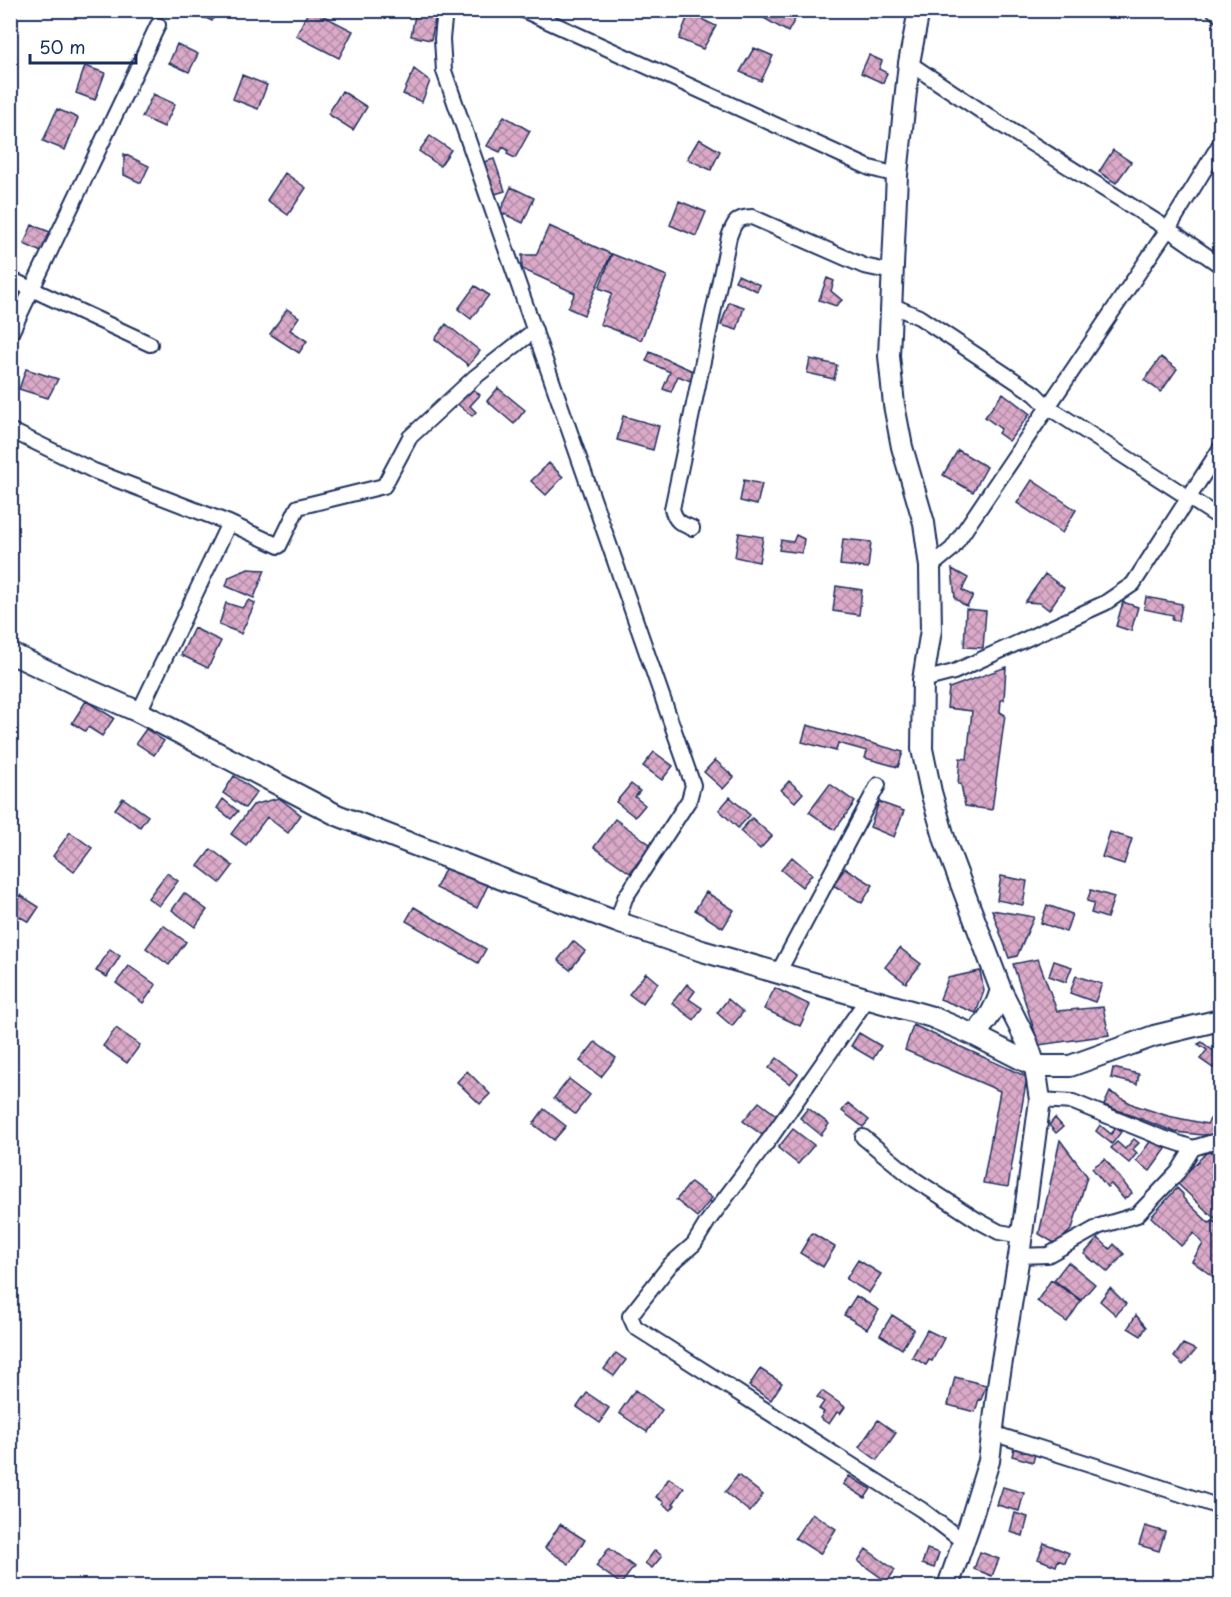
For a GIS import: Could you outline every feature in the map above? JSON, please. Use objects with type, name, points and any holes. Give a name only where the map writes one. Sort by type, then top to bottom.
[{"type":"street","points":[[445,10],[442,39],[444,71],[693,785],[689,800],[625,898],[617,922]]},
{"type":"street","points":[[523,10],[870,168],[897,175]]},
{"type":"street","points":[[919,10],[909,63],[897,175],[889,356],[894,405],[902,447],[924,523],[930,567],[931,630],[923,680],[922,748],[945,844],[1001,990],[1027,1042],[1035,1066],[1040,1100],[989,1461],[948,1587]]},
{"type":"street","points":[[1214,10],[1221,15]]},
{"type":"street","points":[[10,334],[158,25]]},
{"type":"street","points":[[909,63],[1221,265]]},
{"type":"street","points":[[930,567],[952,549],[1168,229],[1221,144]]},
{"type":"street","points":[[692,528],[680,523],[674,517],[672,509],[729,237],[734,224],[743,217],[752,218],[864,266],[892,272]]},
{"type":"street","points":[[10,279],[150,344]]},
{"type":"street","points":[[891,305],[919,317],[1035,394],[1048,407],[1221,518]]},
{"type":"street","points":[[10,430],[94,471],[229,523],[279,546],[298,507],[384,486],[410,437],[475,377],[535,330]]},
{"type":"street","points":[[923,680],[954,672],[976,662],[1105,603],[1133,584],[1221,449]]},
{"type":"street","points":[[139,712],[229,523]]},
{"type":"street","points":[[10,653],[139,712],[338,815],[617,922],[702,951],[932,1017],[1035,1066],[1070,1066],[1154,1036],[1221,1020]]},
{"type":"street","points":[[778,973],[878,785]]},
{"type":"street","points":[[974,1035],[988,1019],[1001,990]]},
{"type":"street","points":[[868,998],[771,1137],[708,1221],[694,1244],[670,1265],[630,1316],[635,1327],[922,1510],[964,1542]]},
{"type":"street","points":[[1040,1100],[1073,1102],[1193,1148],[1221,1140]]},
{"type":"street","points":[[863,1137],[914,1179],[977,1220],[999,1232],[1022,1236]]},
{"type":"street","points":[[1019,1256],[1048,1255],[1100,1226],[1137,1215],[1178,1172],[1193,1148]]},
{"type":"street","points":[[992,1433],[1221,1508]]},
{"type":"building","points":[[193,10],[217,10],[212,21]]},
{"type":"building","points":[[309,10],[353,31],[339,58],[296,36]]},
{"type":"building","points":[[416,10],[437,10],[431,40],[411,36]]},
{"type":"building","points":[[766,10],[800,10],[788,32],[762,17]]},
{"type":"building","points":[[689,13],[716,26],[703,49],[679,39]]},
{"type":"building","points":[[177,44],[198,54],[189,72],[169,63]]},
{"type":"building","points":[[754,48],[773,56],[761,81],[740,72]]},
{"type":"building","points":[[869,55],[882,61],[879,69],[887,73],[883,83],[861,73]]},
{"type":"building","points":[[85,66],[105,73],[95,100],[76,93]]},
{"type":"building","points":[[414,69],[430,81],[422,102],[403,94]]},
{"type":"building","points":[[242,75],[267,85],[258,109],[233,99]]},
{"type":"building","points":[[342,91],[367,107],[353,130],[328,114]]},
{"type":"building","points":[[153,94],[175,104],[164,127],[142,117]]},
{"type":"building","points":[[57,109],[78,118],[65,150],[43,141]]},
{"type":"building","points":[[504,116],[530,131],[515,158],[507,154],[508,150],[503,147],[500,152],[487,146]]},
{"type":"building","points":[[430,136],[451,150],[440,166],[419,151]]},
{"type":"building","points":[[699,139],[720,151],[711,170],[687,159]]},
{"type":"building","points":[[1113,150],[1131,162],[1116,183],[1099,172]]},
{"type":"building","points":[[124,154],[149,166],[141,183],[124,175]]},
{"type":"building","points":[[494,159],[505,191],[495,194],[484,162]]},
{"type":"building","points":[[285,173],[306,188],[288,215],[267,200]]},
{"type":"building","points":[[511,187],[534,198],[523,223],[500,212]]},
{"type":"building","points":[[679,201],[706,212],[696,236],[670,225]]},
{"type":"building","points":[[32,225],[50,232],[41,252],[24,244]]},
{"type":"building","points":[[549,226],[611,254],[584,315],[568,308],[575,293],[522,269],[522,255],[536,255]]},
{"type":"building","points":[[612,254],[667,276],[641,340],[600,324],[612,293],[599,288]]},
{"type":"building","points":[[738,275],[760,285],[757,291],[735,281]]},
{"type":"building","points":[[827,278],[834,281],[831,291],[842,300],[836,306],[819,300]]},
{"type":"building","points":[[475,286],[489,295],[471,319],[458,309]]},
{"type":"building","points":[[729,302],[744,307],[737,330],[721,325]]},
{"type":"building","points":[[287,309],[299,317],[290,330],[307,341],[299,353],[270,334]]},
{"type":"building","points":[[446,324],[480,351],[468,366],[435,339]]},
{"type":"building","points":[[650,352],[695,372],[691,381],[678,376],[671,392],[663,389],[670,372],[646,361]]},
{"type":"building","points":[[1161,357],[1177,369],[1161,392],[1144,380]]},
{"type":"building","points":[[810,359],[837,365],[834,379],[807,373]]},
{"type":"building","points":[[26,369],[58,379],[48,398],[19,389]]},
{"type":"building","points":[[469,385],[480,395],[470,406],[476,412],[472,416],[455,402]]},
{"type":"building","points":[[498,388],[525,410],[514,424],[487,401]]},
{"type":"building","points":[[1003,393],[1030,414],[1009,441],[998,433],[1001,429],[985,417]]},
{"type":"building","points":[[623,416],[659,426],[653,450],[617,440]]},
{"type":"building","points":[[958,450],[987,467],[973,492],[943,475]]},
{"type":"building","points":[[549,463],[563,477],[546,495],[531,481]]},
{"type":"building","points":[[744,480],[762,484],[757,505],[740,501]]},
{"type":"building","points":[[1032,480],[1076,510],[1062,533],[1017,503]]},
{"type":"building","points":[[739,533],[763,537],[759,562],[735,557]]},
{"type":"building","points":[[796,535],[804,539],[802,553],[779,550],[781,540],[793,542]]},
{"type":"building","points":[[843,539],[871,542],[868,568],[840,565]]},
{"type":"building","points":[[248,569],[265,570],[254,598],[226,586],[229,577]]},
{"type":"building","points":[[952,569],[968,578],[962,590],[973,596],[967,606],[955,598]]},
{"type":"building","points":[[1045,574],[1064,588],[1049,610],[1040,603],[1025,602]]},
{"type":"building","points":[[836,586],[862,590],[859,615],[833,611]]},
{"type":"building","points":[[1146,597],[1182,604],[1179,621],[1172,620],[1173,615],[1144,609]]},
{"type":"building","points":[[249,600],[255,603],[241,634],[219,625],[226,603],[242,608]]},
{"type":"building","points":[[1123,602],[1138,607],[1131,631],[1116,626]]},
{"type":"building","points":[[966,609],[986,611],[983,648],[964,647]]},
{"type":"building","points":[[194,628],[221,641],[208,668],[181,655]]},
{"type":"building","points":[[1006,667],[1004,700],[1001,700],[1000,712],[1005,715],[992,810],[965,806],[961,784],[958,784],[960,758],[967,759],[972,711],[947,708],[949,688]]},
{"type":"building","points":[[86,701],[114,718],[102,736],[88,727],[85,731],[72,723]]},
{"type":"building","points":[[807,725],[903,752],[898,767],[865,758],[867,751],[838,743],[836,751],[802,742]]},
{"type":"building","points":[[146,729],[164,741],[154,755],[136,743]]},
{"type":"building","points":[[654,752],[673,766],[662,780],[643,766]]},
{"type":"building","points":[[715,760],[734,777],[723,789],[704,772]]},
{"type":"building","points":[[234,776],[257,792],[245,808],[223,793]]},
{"type":"building","points":[[789,781],[803,793],[795,802],[781,790]]},
{"type":"building","points":[[631,784],[640,791],[635,797],[645,805],[635,817],[616,802]]},
{"type":"building","points":[[830,784],[855,802],[835,830],[809,812]]},
{"type":"building","points":[[730,797],[750,815],[738,828],[719,810]]},
{"type":"building","points":[[123,798],[148,816],[140,827],[115,809]]},
{"type":"building","points":[[279,798],[301,815],[288,833],[267,817],[246,845],[231,834],[253,805]]},
{"type":"building","points":[[223,799],[238,811],[231,819],[217,808]]},
{"type":"building","points":[[879,802],[904,811],[894,837],[870,827]]},
{"type":"building","points":[[752,818],[772,836],[760,849],[740,831]]},
{"type":"building","points":[[615,819],[651,845],[630,873],[594,847]]},
{"type":"building","points":[[70,832],[92,848],[74,872],[53,856]]},
{"type":"building","points":[[1110,832],[1132,839],[1124,864],[1102,857]]},
{"type":"building","points":[[211,849],[233,866],[220,883],[198,866]]},
{"type":"building","points":[[792,857],[812,874],[802,887],[781,870]]},
{"type":"building","points":[[447,865],[488,885],[477,908],[436,888]]},
{"type":"building","points":[[845,868],[873,885],[862,903],[833,885]]},
{"type":"building","points":[[167,873],[178,881],[159,906],[148,898]]},
{"type":"building","points":[[1001,876],[1027,881],[1023,905],[997,900]]},
{"type":"building","points":[[1091,890],[1114,897],[1107,918],[1091,913],[1094,903],[1087,901]]},
{"type":"building","points":[[706,892],[734,910],[723,928],[695,910]]},
{"type":"building","points":[[184,893],[207,910],[195,927],[172,910]]},
{"type":"building","points":[[20,895],[39,907],[29,922],[10,911]]},
{"type":"building","points":[[1047,905],[1072,914],[1066,932],[1041,923]]},
{"type":"building","points":[[414,907],[486,949],[478,963],[406,921]]},
{"type":"building","points":[[992,910],[1034,917],[1017,956],[1009,958]]},
{"type":"building","points":[[163,925],[186,942],[169,965],[146,948]]},
{"type":"building","points":[[573,941],[585,951],[570,970],[558,960]]},
{"type":"building","points":[[900,948],[921,964],[906,983],[885,967]]},
{"type":"building","points":[[110,949],[120,956],[107,977],[96,971]]},
{"type":"building","points":[[1038,959],[1057,1011],[1103,1007],[1109,1035],[1039,1045],[1013,964]]},
{"type":"building","points":[[1054,961],[1072,967],[1066,982],[1049,976]]},
{"type":"building","points":[[129,966],[156,985],[143,1003],[116,983]]},
{"type":"building","points":[[980,971],[984,991],[976,1013],[940,999],[948,978]]},
{"type":"building","points":[[646,973],[658,983],[642,1004],[629,994]]},
{"type":"building","points":[[1076,976],[1102,984],[1095,1002],[1070,993]]},
{"type":"building","points":[[687,984],[695,991],[689,999],[702,1008],[694,1020],[672,1003]]},
{"type":"building","points":[[775,988],[810,1005],[800,1026],[764,1009]]},
{"type":"building","points":[[728,999],[743,1012],[732,1026],[717,1013]]},
{"type":"building","points":[[913,1025],[1027,1077],[1008,1187],[983,1183],[1000,1091],[905,1050]]},
{"type":"building","points":[[116,1028],[140,1045],[127,1063],[103,1046]]},
{"type":"building","points":[[859,1033],[881,1046],[873,1059],[851,1046]]},
{"type":"building","points":[[595,1042],[616,1058],[601,1077],[580,1061]]},
{"type":"building","points":[[1202,1042],[1216,1053],[1220,1046],[1220,1070],[1200,1059],[1207,1050],[1198,1044]]},
{"type":"building","points":[[777,1058],[798,1074],[790,1084],[769,1068]]},
{"type":"building","points":[[1113,1068],[1139,1074],[1137,1084],[1111,1078]]},
{"type":"building","points":[[467,1071],[490,1094],[480,1104],[457,1082]]},
{"type":"building","points":[[569,1079],[590,1095],[575,1114],[554,1098]]},
{"type":"building","points":[[1110,1092],[1134,1105],[1168,1116],[1207,1124],[1220,1104],[1220,1134],[1175,1132],[1104,1105]]},
{"type":"building","points":[[759,1102],[780,1118],[765,1137],[743,1121]]},
{"type":"building","points":[[848,1103],[869,1120],[863,1127],[842,1111]]},
{"type":"building","points":[[808,1108],[829,1124],[821,1135],[800,1118]]},
{"type":"building","points":[[544,1109],[566,1126],[554,1140],[533,1124]]},
{"type":"building","points":[[1055,1118],[1063,1127],[1056,1133],[1049,1125]]},
{"type":"building","points":[[1100,1125],[1111,1134],[1116,1128],[1121,1132],[1112,1144],[1096,1131]]},
{"type":"building","points":[[793,1129],[814,1145],[798,1164],[778,1148]]},
{"type":"building","points":[[1134,1139],[1139,1143],[1133,1149],[1137,1153],[1129,1163],[1111,1148],[1117,1142],[1125,1149]]},
{"type":"building","points":[[1152,1139],[1166,1149],[1150,1171],[1136,1161]]},
{"type":"building","points":[[1060,1140],[1087,1176],[1072,1229],[1056,1244],[1039,1234]]},
{"type":"building","points":[[1220,1150],[1220,1212],[1214,1218],[1177,1183],[1206,1153]]},
{"type":"building","points":[[1105,1159],[1132,1193],[1124,1199],[1111,1184],[1107,1187],[1092,1168]]},
{"type":"building","points":[[691,1182],[712,1198],[697,1217],[676,1200]]},
{"type":"building","points":[[1177,1188],[1183,1194],[1183,1198],[1209,1223],[1214,1221],[1220,1227],[1220,1272],[1216,1279],[1192,1261],[1203,1244],[1194,1233],[1181,1246],[1151,1217]]},
{"type":"building","points":[[812,1233],[835,1247],[823,1267],[800,1253]]},
{"type":"building","points":[[1098,1238],[1110,1249],[1114,1244],[1124,1254],[1108,1272],[1084,1254]]},
{"type":"building","points":[[858,1260],[881,1274],[869,1293],[846,1279]]},
{"type":"building","points":[[1068,1262],[1095,1284],[1081,1300],[1054,1280]]},
{"type":"building","points":[[1051,1280],[1081,1301],[1067,1322],[1037,1301]]},
{"type":"building","points":[[1110,1288],[1126,1304],[1116,1315],[1100,1301]]},
{"type":"building","points":[[856,1296],[879,1310],[867,1329],[844,1315]]},
{"type":"building","points":[[892,1315],[914,1329],[902,1349],[880,1335]]},
{"type":"building","points":[[1136,1315],[1146,1327],[1141,1336],[1128,1328]]},
{"type":"building","points":[[927,1330],[944,1338],[932,1361],[929,1360],[926,1365],[912,1357]]},
{"type":"building","points":[[1183,1344],[1196,1350],[1183,1365],[1174,1357]]},
{"type":"building","points":[[616,1353],[626,1360],[614,1376],[604,1369]]},
{"type":"building","points":[[760,1369],[782,1383],[771,1400],[749,1386]]},
{"type":"building","points":[[955,1377],[986,1385],[975,1412],[948,1405]]},
{"type":"building","points":[[635,1390],[662,1410],[647,1432],[619,1413]]},
{"type":"building","points":[[822,1391],[845,1407],[840,1414],[837,1412],[829,1424],[820,1418],[824,1412],[819,1409],[824,1402],[817,1397]]},
{"type":"building","points":[[587,1393],[609,1408],[600,1423],[577,1407]]},
{"type":"building","points":[[878,1420],[896,1433],[877,1460],[859,1447]]},
{"type":"building","points":[[1014,1448],[1035,1454],[1033,1462],[1012,1456]]},
{"type":"building","points":[[738,1475],[763,1495],[750,1512],[725,1492]]},
{"type":"building","points":[[849,1476],[871,1489],[865,1498],[843,1484]]},
{"type":"building","points":[[669,1478],[684,1488],[671,1510],[656,1497]]},
{"type":"building","points":[[1003,1487],[1024,1493],[1019,1511],[997,1505]]},
{"type":"building","points":[[812,1513],[836,1529],[820,1554],[795,1538]]},
{"type":"building","points":[[1015,1513],[1028,1517],[1023,1536],[1010,1532]]},
{"type":"building","points":[[560,1524],[585,1540],[569,1564],[545,1548]]},
{"type":"building","points":[[1145,1526],[1165,1532],[1159,1551],[1139,1545]]},
{"type":"building","points":[[1044,1543],[1069,1553],[1065,1563],[1058,1560],[1056,1566],[1038,1559]]},
{"type":"building","points":[[609,1548],[634,1567],[621,1584],[596,1566]]},
{"type":"building","points":[[866,1549],[895,1570],[887,1582],[858,1561]]},
{"type":"building","points":[[927,1549],[939,1553],[934,1568],[922,1564]]},
{"type":"building","points":[[655,1550],[662,1556],[652,1568],[645,1563]]},
{"type":"building","points":[[980,1552],[999,1559],[992,1576],[974,1569]]}]
